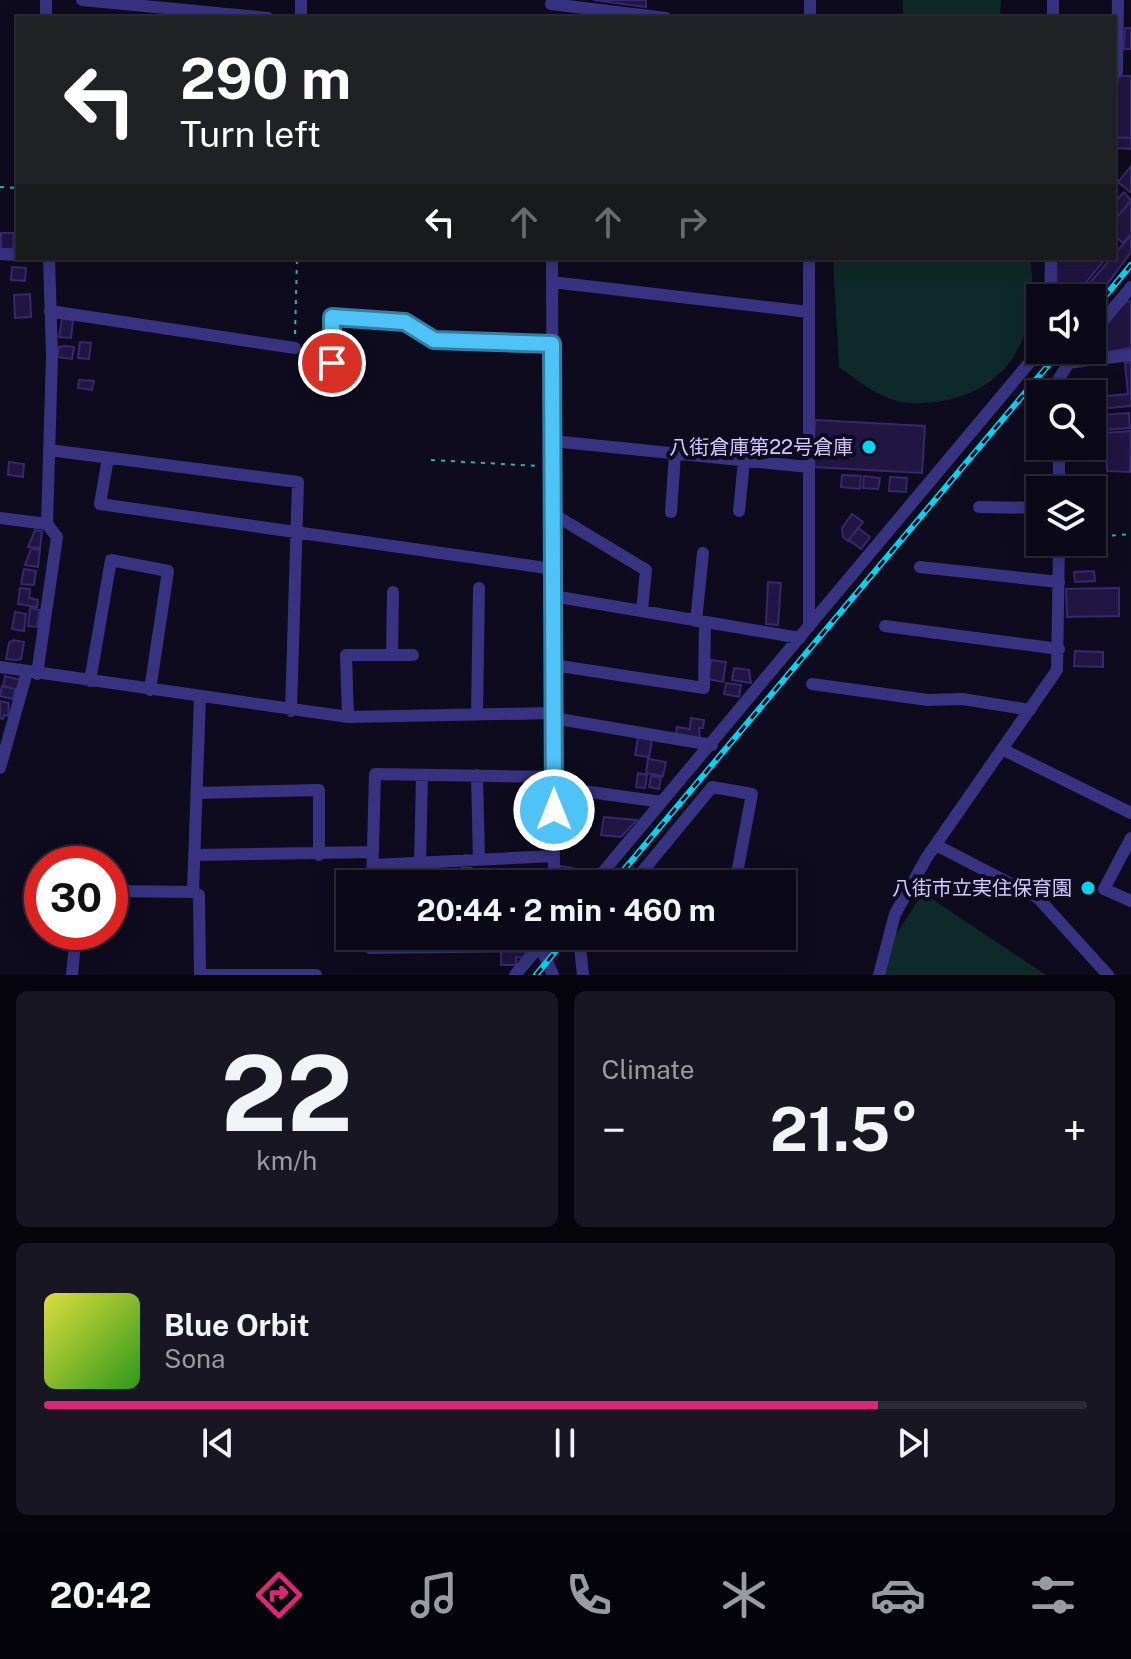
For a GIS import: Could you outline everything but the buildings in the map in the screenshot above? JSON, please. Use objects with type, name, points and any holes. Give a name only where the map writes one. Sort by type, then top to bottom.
[{"type":"street","points":[[82,0],[247,16]]},
{"type":"street","points":[[1116,48],[1118,0]]},
{"type":"street","points":[[551,2],[652,16]]},
{"type":"street","points":[[0,768],[32,673],[57,537],[47,524],[49,260]]},
{"type":"street","points":[[552,260],[554,870]]},
{"type":"street","points":[[809,260],[809,627]]},
{"type":"street","points":[[1050,284],[1051,260]]},
{"type":"street","points":[[552,282],[809,312]]},
{"type":"street","points":[[1106,317],[1131,287]]},
{"type":"street","points":[[50,311],[295,348]]},
{"type":"street","points":[[331,386],[332,317],[405,322],[434,340],[552,344]]},
{"type":"street","points":[[1106,358],[1131,355]]},
{"type":"street","points":[[605,870],[1028,364]]},
{"type":"street","points":[[552,441],[809,467]]},
{"type":"street","points":[[49,450],[298,482],[299,535],[291,711]]},
{"type":"street","points":[[671,512],[675,454]]},
{"type":"street","points":[[108,458],[100,504],[299,535],[553,569]]},
{"type":"street","points":[[739,511],[744,461]]},
{"type":"street","points":[[979,507],[1026,508]]},
{"type":"street","points":[[553,514],[646,570],[642,611]]},
{"type":"street","points":[[0,518],[47,524]]},
{"type":"street","points":[[553,665],[704,688],[700,621],[703,553]]},
{"type":"street","points":[[879,975],[895,914],[936,845],[1057,670],[1059,556]]},
{"type":"street","points":[[90,681],[111,560],[168,571],[150,690]]},
{"type":"street","points":[[920,567],[1059,582]]},
{"type":"street","points":[[477,714],[479,588]]},
{"type":"street","points":[[392,655],[393,592]]},
{"type":"street","points":[[553,596],[800,638]]},
{"type":"street","points":[[885,626],[1059,649]]},
{"type":"street","points":[[348,717],[346,655],[413,655]]},
{"type":"street","points":[[0,667],[348,717],[553,715],[712,745]]},
{"type":"street","points":[[812,684],[928,700],[963,699],[1030,710]]},
{"type":"street","points":[[193,892],[200,697]]},
{"type":"street","points":[[1004,750],[1131,813]]},
{"type":"street","points":[[373,870],[375,774],[477,775],[554,782],[662,802]]},
{"type":"street","points":[[420,863],[422,775]]},
{"type":"street","points":[[470,870],[477,775]]},
{"type":"street","points":[[644,870],[712,787],[752,794],[738,870]]},
{"type":"street","points":[[197,793],[319,790],[319,855]]},
{"type":"street","points":[[1131,838],[1104,889],[1131,901]]},
{"type":"street","points":[[936,845],[1038,898],[1108,975]]},
{"type":"street","points":[[194,855],[319,855],[420,863],[554,856]]},
{"type":"street","points":[[128,891],[193,892],[199,895],[200,975],[316,975]]},
{"type":"street","points":[[72,975],[74,950]]},
{"type":"street","points":[[515,975],[536,950]]},
{"type":"street","points":[[546,950],[553,975]]},
{"type":"street","points":[[580,950],[583,975]]},
{"type":"path","points":[[295,348],[297,260]]},
{"type":"path","points":[[431,460],[553,466]]},
{"type":"path","points":[[1106,536],[1131,534]]},
{"type":"green space","points":[[903,0],[1001,0],[1000,16],[903,16]]},
{"type":"green space","points":[[833,260],[1030,260],[1032,284],[1026,284],[1026,328],[1009,363],[994,379],[975,391],[932,402],[897,401],[866,387],[839,367]]},
{"type":"green space","points":[[923,893],[1046,975],[885,975],[891,942]]},
{"type":"railway","points":[[1106,295],[1131,265]]},
{"type":"railway","points":[[624,870],[1049,364]]},
{"type":"railway","points":[[536,975],[557,950]]},
{"type":"place","name":"八街倉庫第22号倉庫","points":[[869,447]]},
{"type":"place","name":"八街市立実住保育園","points":[[1088,888]]},
{"type":"route","points":[[332,363],[332,317],[405,322],[434,340],[552,344],[554,810]]}]
